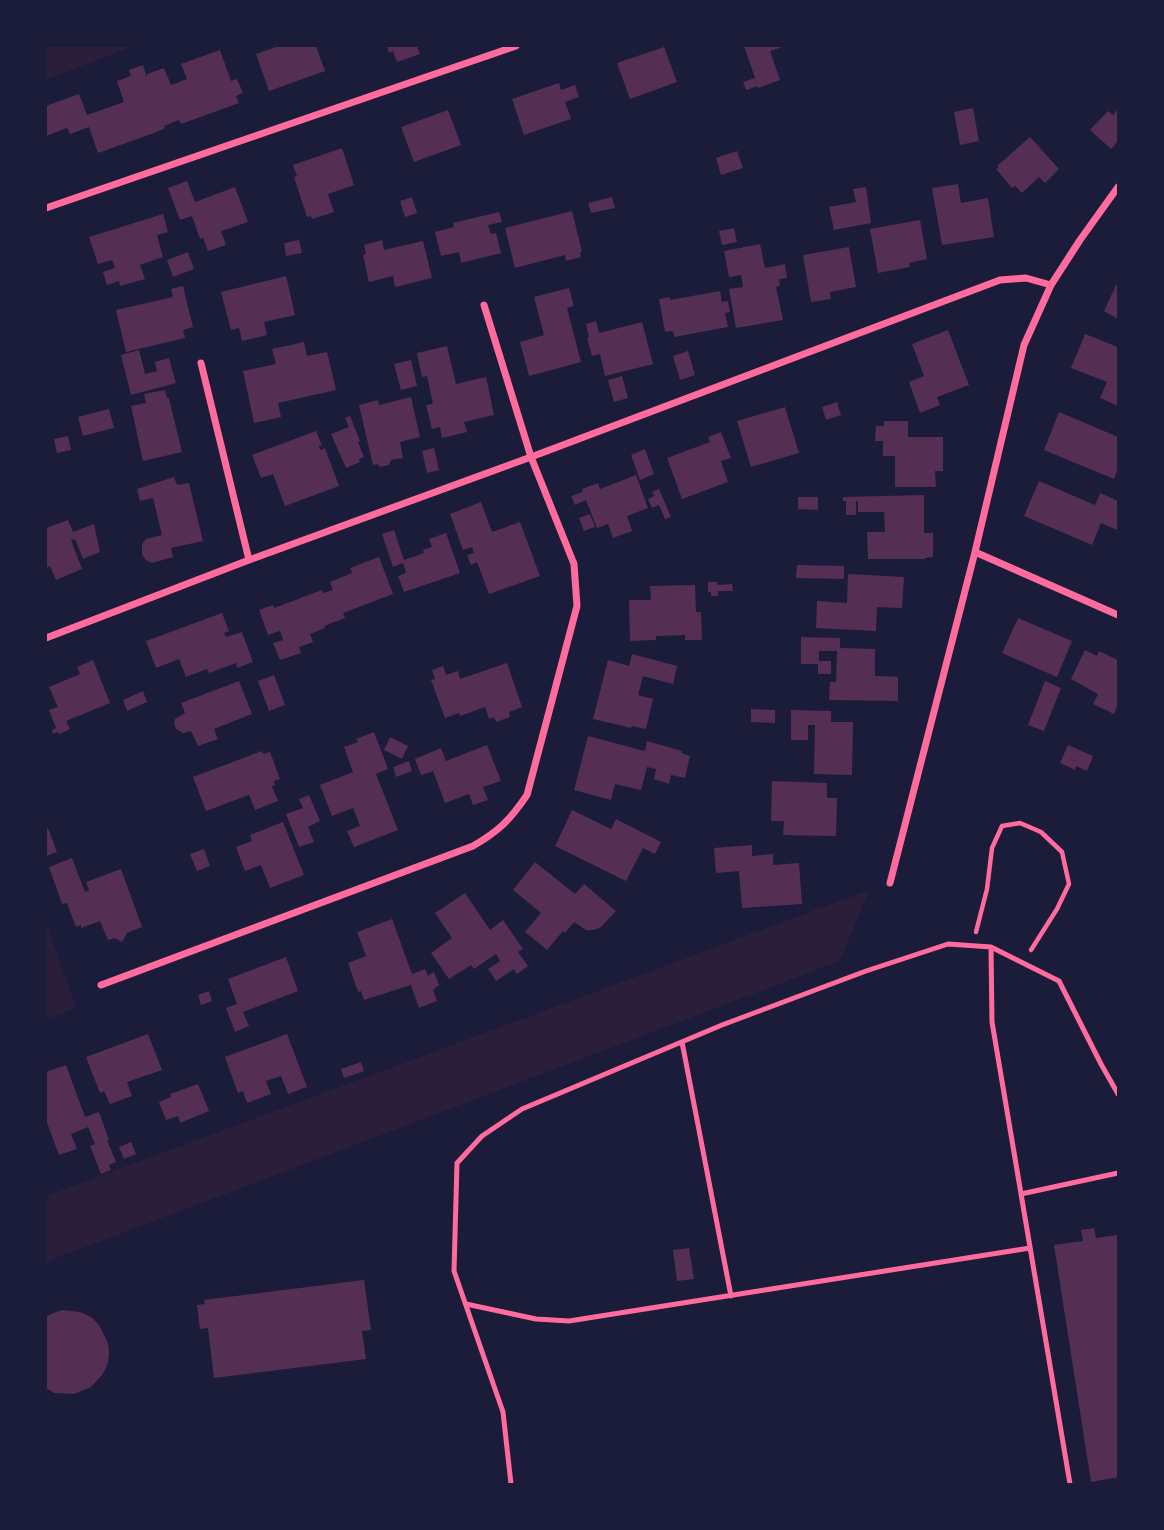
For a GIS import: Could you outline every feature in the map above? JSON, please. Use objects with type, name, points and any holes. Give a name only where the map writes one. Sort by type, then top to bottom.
[{"type":"street","points":[[46,208],[516,46]]},
{"type":"street","points":[[890,883],[975,552],[1024,345],[1051,285],[1080,240],[1117,191]]},
{"type":"street","points":[[46,638],[1000,280],[1026,278],[1051,285]]},
{"type":"street","points":[[101,985],[473,846],[495,833],[513,816],[527,795],[577,606],[574,564],[531,457],[484,305]]},
{"type":"street","points":[[201,363],[249,561]]},
{"type":"street","points":[[975,552],[1118,615]]},
{"type":"lane","points":[[511,1485],[503,1412],[454,1271],[457,1163],[482,1136],[522,1109],[682,1042],[879,967],[948,944],[991,947],[1059,981],[1118,1094]]},
{"type":"lane","points":[[991,947],[992,1022],[1070,1485]]},
{"type":"lane","points":[[682,1042],[731,1296]]},
{"type":"lane","points":[[1021,1195],[1118,1173]]},
{"type":"lane","points":[[466,1304],[536,1320],[569,1321],[1030,1248]]},
{"type":"path","points":[[973,946],[987,889],[992,848],[1002,826],[1020,823],[1041,832],[1062,852],[1069,884],[1057,909],[1023,963]]},
{"type":"shaded area","points":[[46,46],[133,46],[46,80]]},
{"type":"shaded area","points":[[869,890],[840,961],[46,1262],[46,1196]]},
{"type":"shaded area","points":[[46,921],[76,1008],[46,1019]]},
{"type":"building","points":[[279,46],[316,46],[325,71],[269,91],[256,54]]},
{"type":"building","points":[[387,46],[417,46],[420,54],[397,62],[393,51],[389,53]]},
{"type":"building","points":[[744,46],[785,46],[770,51],[780,80],[746,90],[743,82],[755,78]]},
{"type":"building","points":[[664,47],[677,82],[630,99],[617,63]]},
{"type":"building","points":[[220,50],[231,81],[237,79],[243,93],[236,96],[239,103],[181,124],[179,120],[154,133],[98,153],[89,127],[70,134],[67,128],[46,136],[46,106],[79,94],[87,115],[124,102],[117,81],[131,76],[129,70],[143,65],[147,78],[147,74],[164,68],[171,85],[187,79],[181,64]]},
{"type":"building","points":[[559,83],[561,90],[575,85],[579,97],[565,102],[571,119],[524,135],[512,99]]},
{"type":"building","points":[[973,108],[979,141],[960,145],[954,112]]},
{"type":"building","points":[[1118,109],[1118,141],[1111,149],[1090,130],[1108,111],[1113,115]]},
{"type":"building","points":[[448,110],[461,145],[414,162],[401,127]]},
{"type":"building","points":[[1030,137],[1059,169],[1045,183],[1039,177],[1022,193],[1015,186],[1012,188],[996,169]]},
{"type":"building","points":[[342,148],[354,185],[328,194],[334,212],[312,219],[311,216],[307,217],[294,177],[297,176],[293,165]]},
{"type":"building","points":[[737,151],[743,168],[721,175],[716,158]]},
{"type":"building","points":[[187,181],[195,202],[235,187],[248,222],[221,231],[226,245],[208,251],[203,238],[200,239],[192,216],[180,220],[168,188]]},
{"type":"building","points":[[958,184],[961,203],[988,198],[994,237],[942,245],[932,188]]},
{"type":"building","points":[[866,187],[871,223],[834,230],[829,207],[856,202],[853,189]]},
{"type":"building","points":[[412,197],[417,213],[405,217],[400,201]]},
{"type":"building","points":[[612,197],[615,208],[591,213],[588,203]]},
{"type":"building","points":[[572,211],[581,257],[566,261],[565,255],[515,268],[505,228]]},
{"type":"building","points":[[499,212],[502,222],[488,225],[491,234],[496,233],[501,253],[461,263],[459,252],[441,256],[435,232],[454,227],[453,223]]},
{"type":"building","points":[[163,214],[168,232],[157,235],[163,257],[140,265],[145,279],[120,286],[119,281],[107,285],[103,272],[115,268],[112,260],[98,264],[89,237]]},
{"type":"building","points":[[920,220],[927,259],[909,263],[910,267],[878,273],[870,229]]},
{"type":"building","points":[[734,228],[737,242],[722,245],[719,231]]},
{"type":"building","points":[[299,240],[302,253],[286,256],[284,243]]},
{"type":"building","points":[[382,240],[384,250],[423,241],[432,278],[395,287],[393,276],[369,282],[363,255],[366,254],[364,245]]},
{"type":"building","points":[[760,244],[765,268],[785,264],[787,278],[779,279],[780,286],[776,287],[783,320],[736,328],[729,289],[743,287],[741,275],[729,277],[724,251]]},
{"type":"building","points":[[849,247],[856,287],[830,292],[831,299],[811,302],[803,255]]},
{"type":"building","points":[[188,252],[194,269],[173,277],[167,260]]},
{"type":"building","points":[[286,276],[295,315],[264,322],[267,335],[242,341],[239,328],[231,330],[221,292]]},
{"type":"building","points":[[1118,281],[1118,319],[1104,311]]},
{"type":"building","points":[[183,286],[193,327],[183,330],[185,338],[126,352],[116,310],[173,297],[171,289]]},
{"type":"building","points":[[569,288],[574,306],[567,308],[581,362],[529,376],[520,342],[544,335],[534,297]]},
{"type":"building","points":[[720,291],[722,302],[728,301],[730,312],[725,313],[728,327],[674,337],[673,331],[665,332],[659,299],[670,297],[670,300]]},
{"type":"building","points":[[596,321],[599,333],[642,322],[653,364],[605,376],[600,354],[592,356],[587,338],[586,324]]},
{"type":"building","points":[[948,330],[969,385],[937,397],[940,405],[920,413],[909,382],[924,376],[912,344]]},
{"type":"building","points":[[1085,334],[1118,347],[1118,406],[1100,398],[1107,382],[1071,368]]},
{"type":"building","points":[[304,342],[307,356],[327,352],[336,390],[278,403],[281,417],[254,423],[243,371],[276,364],[272,349]]},
{"type":"building","points":[[447,346],[456,384],[486,377],[494,415],[464,422],[467,432],[442,438],[440,427],[432,429],[426,405],[433,404],[427,376],[422,377],[417,353]]},
{"type":"building","points":[[139,350],[145,374],[157,371],[155,362],[169,358],[176,383],[131,395],[121,355]]},
{"type":"building","points":[[688,351],[695,375],[680,380],[673,356]]},
{"type":"building","points":[[411,360],[417,386],[401,390],[394,364]]},
{"type":"building","points":[[622,376],[628,398],[614,402],[608,380]]},
{"type":"building","points":[[165,390],[182,452],[143,461],[131,406],[146,403],[144,394]]},
{"type":"building","points":[[411,397],[420,437],[400,442],[403,458],[391,460],[389,465],[373,465],[359,405],[378,400],[379,405]]},
{"type":"building","points":[[837,402],[841,415],[826,420],[822,407]]},
{"type":"building","points":[[785,407],[799,453],[751,467],[737,421]]},
{"type":"building","points":[[109,409],[114,428],[83,436],[78,417]]},
{"type":"building","points":[[1059,412],[1118,437],[1118,468],[1114,479],[1044,450]]},
{"type":"building","points":[[350,416],[364,457],[359,459],[360,462],[346,468],[331,434],[349,427],[345,418]]},
{"type":"building","points":[[884,421],[908,421],[908,437],[943,437],[943,471],[935,471],[936,487],[895,487],[895,456],[883,456],[883,441],[875,441],[876,426],[884,426]]},
{"type":"building","points":[[316,431],[322,445],[319,446],[320,450],[325,448],[339,486],[285,506],[273,474],[261,478],[252,455]]},
{"type":"building","points":[[721,432],[731,458],[721,461],[728,482],[682,499],[667,458],[710,442],[708,437]]},
{"type":"building","points":[[68,436],[71,450],[57,453],[54,439]]},
{"type":"building","points":[[434,448],[439,470],[427,473],[422,451]]},
{"type":"building","points":[[645,449],[654,474],[640,480],[631,455]]},
{"type":"building","points":[[636,475],[648,508],[627,516],[632,531],[613,538],[608,524],[597,528],[586,500],[575,505],[571,496],[598,483],[600,489]]},
{"type":"building","points":[[174,477],[177,485],[189,483],[203,541],[171,548],[173,557],[152,563],[142,555],[142,544],[146,539],[162,535],[153,498],[140,501],[137,489]]},
{"type":"building","points":[[1039,481],[1095,505],[1100,493],[1118,501],[1117,530],[1101,523],[1092,545],[1024,516]]},
{"type":"building","points":[[659,489],[671,517],[665,519],[659,505],[652,508],[648,499],[654,496],[652,492]]},
{"type":"building","points":[[924,495],[924,533],[933,533],[933,557],[868,559],[867,532],[885,532],[884,512],[858,512],[856,501],[856,515],[846,515],[846,501],[843,501],[843,497]]},
{"type":"building","points":[[798,497],[818,497],[818,510],[798,509]]},
{"type":"building","points":[[481,502],[492,532],[520,522],[540,576],[489,594],[477,562],[471,565],[467,555],[474,553],[472,547],[463,550],[450,514]]},
{"type":"building","points":[[590,514],[595,527],[584,531],[579,518]]},
{"type":"building","points":[[68,520],[73,532],[94,524],[100,552],[83,559],[75,539],[71,540],[82,569],[56,580],[50,566],[46,568],[46,528]]},
{"type":"building","points":[[394,530],[404,560],[424,553],[423,550],[432,547],[429,539],[446,533],[460,573],[404,592],[398,576],[406,573],[403,563],[393,567],[382,534]]},
{"type":"building","points":[[379,557],[393,594],[343,613],[345,618],[310,634],[313,642],[299,647],[301,653],[280,660],[273,643],[283,640],[280,631],[268,635],[259,610],[273,605],[274,608],[322,590],[323,593],[333,590],[330,582],[352,573],[350,568]]},
{"type":"building","points":[[797,565],[844,566],[844,579],[796,578]]},
{"type":"building","points":[[848,574],[904,577],[902,608],[877,607],[876,631],[816,628],[817,601],[847,603]]},
{"type":"building","points":[[708,582],[717,582],[717,585],[732,584],[733,591],[718,591],[718,596],[711,596]]},
{"type":"building","points":[[695,585],[696,612],[701,612],[702,640],[685,640],[685,635],[656,636],[656,640],[630,641],[629,600],[651,600],[650,586]]},
{"type":"building","points":[[222,613],[229,631],[224,633],[226,637],[242,632],[253,662],[237,668],[236,663],[209,673],[207,669],[186,677],[179,659],[156,668],[146,641]]},
{"type":"building","points":[[1018,618],[1072,641],[1057,677],[1002,653]]},
{"type":"building","points":[[801,637],[840,638],[840,648],[875,649],[875,676],[898,677],[898,701],[829,700],[830,682],[836,682],[837,651],[819,651],[819,661],[831,661],[831,674],[818,674],[818,664],[801,664]]},
{"type":"building","points":[[1085,650],[1097,656],[1099,651],[1118,660],[1118,704],[1114,714],[1093,704],[1098,694],[1071,679]]},
{"type":"building","points":[[632,654],[677,666],[673,684],[643,676],[638,695],[653,699],[646,729],[593,719],[608,660],[629,666]]},
{"type":"building","points":[[93,660],[110,703],[66,721],[70,729],[53,734],[52,730],[56,728],[49,710],[58,707],[49,687],[80,674],[77,667]]},
{"type":"building","points":[[507,663],[522,707],[509,712],[510,717],[496,722],[494,717],[489,719],[485,707],[445,718],[431,680],[435,679],[432,670],[443,666],[446,675],[458,671],[460,679]]},
{"type":"building","points":[[274,675],[285,705],[269,711],[258,681]]},
{"type":"building","points":[[239,681],[252,714],[214,729],[218,739],[198,746],[191,731],[183,733],[176,729],[175,719],[185,713],[181,703]]},
{"type":"building","points":[[1045,681],[1061,688],[1044,731],[1028,725]]},
{"type":"building","points":[[143,691],[147,702],[127,711],[123,700]]},
{"type":"building","points":[[751,709],[775,710],[775,723],[751,722]]},
{"type":"building","points":[[791,710],[831,711],[831,722],[853,722],[852,775],[814,774],[815,725],[808,725],[808,740],[791,740]]},
{"type":"building","points":[[374,732],[388,769],[376,774],[398,830],[354,847],[347,831],[360,826],[353,808],[332,816],[320,785],[353,772],[344,747]]},
{"type":"building","points":[[588,736],[645,751],[647,741],[682,751],[681,753],[690,756],[685,778],[671,775],[669,784],[654,779],[656,769],[647,767],[641,790],[615,784],[611,800],[574,790]]},
{"type":"building","points":[[390,737],[408,746],[402,759],[384,750]]},
{"type":"building","points":[[487,745],[501,781],[483,787],[488,800],[473,805],[469,794],[445,803],[433,771],[421,775],[415,759],[441,748],[446,761]]},
{"type":"building","points":[[1068,745],[1093,756],[1087,771],[1076,766],[1075,770],[1060,763]]},
{"type":"building","points":[[262,751],[263,754],[270,752],[280,779],[274,781],[275,785],[272,786],[278,801],[255,810],[249,795],[206,811],[193,777]]},
{"type":"building","points":[[409,761],[412,771],[396,777],[393,767]]},
{"type":"building","points":[[772,781],[827,783],[827,798],[837,798],[836,836],[783,835],[784,821],[771,821]]},
{"type":"building","points":[[309,795],[320,821],[308,827],[314,842],[299,847],[286,814],[303,808],[299,799]]},
{"type":"building","points":[[572,810],[611,829],[616,819],[661,842],[655,854],[643,848],[626,881],[555,846]]},
{"type":"building","points":[[283,822],[304,875],[270,888],[261,865],[245,871],[236,847],[252,841],[250,835]]},
{"type":"building","points":[[48,828],[57,852],[46,856],[46,829]]},
{"type":"building","points":[[752,845],[752,856],[773,854],[773,865],[799,863],[802,904],[742,908],[739,871],[716,873],[714,848]]},
{"type":"building","points":[[204,849],[210,866],[197,871],[190,854]]},
{"type":"building","points":[[72,858],[85,892],[89,890],[86,882],[121,869],[142,927],[127,933],[122,942],[115,938],[108,940],[100,921],[81,928],[81,925],[76,927],[67,903],[62,904],[49,867]]},
{"type":"building","points":[[535,862],[575,894],[584,884],[616,911],[601,927],[594,930],[586,930],[574,922],[547,950],[525,932],[541,913],[513,890]]},
{"type":"building","points":[[465,893],[490,930],[503,920],[523,949],[518,952],[528,966],[517,974],[514,969],[496,981],[488,969],[500,961],[496,954],[474,969],[471,965],[449,979],[431,953],[452,938],[435,913]]},
{"type":"building","points":[[392,919],[412,974],[425,969],[428,976],[434,972],[439,985],[433,990],[437,1001],[419,1008],[411,985],[364,1000],[361,991],[358,992],[348,963],[366,956],[357,932]]},
{"type":"building","points":[[286,957],[298,991],[243,1012],[249,1026],[235,1032],[226,1008],[237,1004],[228,979]]},
{"type":"building","points":[[209,991],[212,1001],[201,1005],[198,995]]},
{"type":"building","points":[[148,1034],[162,1070],[127,1082],[132,1096],[110,1104],[104,1091],[100,1093],[86,1057]]},
{"type":"building","points":[[287,1034],[307,1087],[288,1094],[281,1076],[266,1081],[271,1094],[247,1103],[243,1091],[238,1093],[225,1057]]},
{"type":"building","points":[[361,1062],[364,1071],[344,1078],[341,1069]]},
{"type":"building","points":[[66,1065],[85,1117],[99,1112],[109,1140],[116,1162],[109,1165],[111,1170],[101,1174],[90,1146],[95,1144],[88,1127],[71,1134],[77,1149],[59,1155],[46,1120],[46,1072]]},
{"type":"building","points":[[198,1084],[209,1111],[180,1123],[178,1116],[166,1120],[159,1102],[171,1097],[170,1094]]},
{"type":"building","points":[[131,1142],[136,1154],[124,1159],[119,1147]]},
{"type":"building","points":[[1094,1228],[1096,1238],[1118,1235],[1118,1477],[1091,1482],[1054,1245],[1083,1241],[1081,1230]]},
{"type":"building","points":[[689,1248],[694,1279],[677,1281],[673,1250]]},
{"type":"building","points":[[364,1280],[371,1330],[362,1331],[366,1359],[214,1378],[208,1328],[200,1329],[197,1305],[205,1304],[204,1300]]},
{"type":"building","points":[[62,1310],[80,1312],[91,1317],[99,1325],[108,1343],[108,1363],[103,1374],[91,1387],[74,1394],[54,1393],[46,1388],[46,1316]]}]
